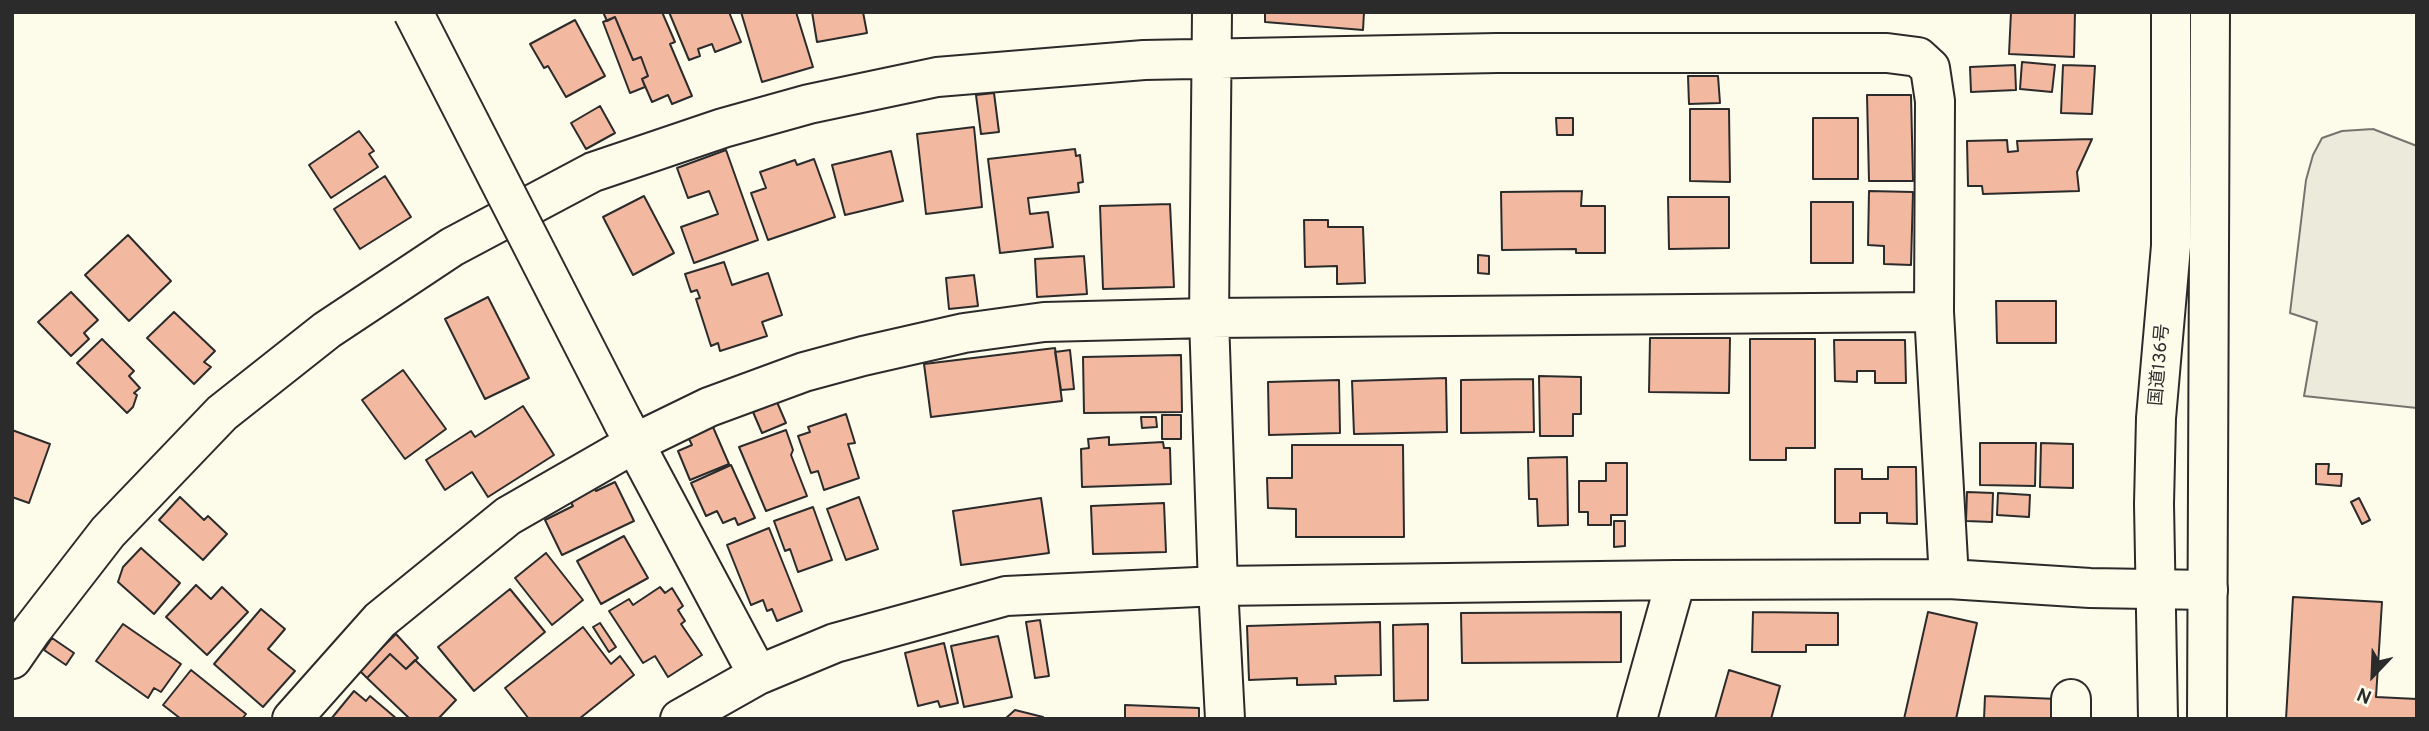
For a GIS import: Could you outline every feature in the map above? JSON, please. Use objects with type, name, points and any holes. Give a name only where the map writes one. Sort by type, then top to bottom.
[{"type":"main road","points":[[413,12],[629,433],[758,675]]},
{"type":"main road","points":[[1212,12],[1209,318],[1225,719]]},
{"type":"main road","name":"国道136号","points":[[2158,719],[2155,587],[2157,418],[2171,246],[2171,12]]},
{"type":"main road","points":[[2207,719],[2210,12]]},
{"type":"main road","points":[[12,659],[108,532],[222,413],[327,330],[452,247],[593,172],[735,124],[859,92],[937,77],[1144,61],[1497,53],[1887,53],[1918,57],[1930,68],[1935,101],[1934,312],[1949,579]]},
{"type":"main road","points":[[292,719],[380,620],[508,516],[629,433],[804,372],[964,333],[1044,322],[1209,318],[1934,312]]},
{"type":"main road","points":[[680,719],[758,675],[835,643],[1006,596],[1218,586],[1676,580],[1949,579],[2090,588],[2155,587],[2208,590]]},
{"type":"main road","points":[[1637,719],[1676,580]]},
{"type":"shaded area","points":[[2373,129],[2417,146],[2417,408],[2304,396],[2317,322],[2290,313],[2306,180],[2313,155],[2322,138],[2342,131]]},
{"type":"building","points":[[603,12],[662,12],[675,42],[670,44],[692,96],[672,104],[668,95],[652,102],[642,79],[648,76],[641,57],[633,60],[615,17],[607,21]]},
{"type":"building","points":[[669,12],[729,12],[741,42],[715,52],[712,44],[698,49],[700,56],[689,60]]},
{"type":"building","points":[[741,12],[796,12],[813,67],[762,82]]},
{"type":"building","points":[[812,12],[863,12],[867,33],[817,42]]},
{"type":"building","points":[[1265,12],[1364,12],[1363,30],[1265,22]]},
{"type":"building","points":[[2011,12],[2075,12],[2074,57],[2009,54]]},
{"type":"building","points":[[615,17],[633,60],[641,57],[648,76],[642,79],[645,87],[630,93],[603,22]]},
{"type":"building","points":[[575,20],[605,76],[566,97],[548,66],[544,68],[530,44]]},
{"type":"building","points":[[2022,62],[2055,65],[2052,92],[2020,89]]},
{"type":"building","points":[[2015,65],[2016,90],[1971,92],[1970,67]]},
{"type":"building","points":[[2063,65],[2095,66],[2092,114],[2061,113]]},
{"type":"building","points":[[1688,76],[1718,76],[1720,103],[1689,104]]},
{"type":"building","points":[[994,93],[999,132],[981,134],[976,95]]},
{"type":"building","points":[[1867,95],[1911,95],[1913,181],[1869,181]]},
{"type":"building","points":[[600,106],[615,133],[586,149],[571,123]]},
{"type":"building","points":[[1690,109],[1729,109],[1730,182],[1690,181]]},
{"type":"building","points":[[1556,118],[1573,118],[1573,135],[1557,135]]},
{"type":"building","points":[[1813,118],[1858,118],[1858,179],[1813,179]]},
{"type":"building","points":[[974,127],[982,207],[926,214],[917,134]]},
{"type":"building","points":[[359,131],[374,151],[369,154],[378,167],[331,198],[309,165]]},
{"type":"building","points":[[2092,139],[2077,172],[2079,191],[1983,194],[1982,186],[1968,186],[1967,141],[2007,140],[2008,152],[2018,151],[2017,141]]},
{"type":"building","points":[[1075,149],[1076,156],[1080,155],[1083,182],[1078,183],[1079,192],[1028,198],[1030,214],[1048,212],[1053,247],[1000,253],[988,159]]},
{"type":"building","points":[[726,150],[758,240],[694,263],[681,227],[718,214],[709,191],[688,198],[677,168]]},
{"type":"building","points":[[891,151],[903,201],[845,215],[832,165]]},
{"type":"building","points":[[814,159],[835,217],[768,240],[751,193],[766,188],[760,172],[795,160],[797,165]]},
{"type":"building","points":[[385,176],[411,217],[360,249],[334,209]]},
{"type":"building","points":[[1582,191],[1581,206],[1605,206],[1605,253],[1576,253],[1576,249],[1502,250],[1501,192]]},
{"type":"building","points":[[1869,191],[1913,192],[1911,265],[1884,264],[1884,246],[1868,245]]},
{"type":"building","points":[[644,196],[674,253],[633,275],[603,217]]},
{"type":"building","points":[[1668,197],[1729,197],[1729,248],[1669,249]]},
{"type":"building","points":[[1811,202],[1853,202],[1853,263],[1811,263]]},
{"type":"building","points":[[1170,204],[1174,287],[1103,289],[1100,206]]},
{"type":"building","points":[[1304,220],[1328,220],[1328,227],[1363,227],[1365,283],[1337,284],[1337,266],[1305,267]]},
{"type":"building","points":[[128,235],[171,281],[129,321],[85,275]]},
{"type":"building","points":[[1478,255],[1489,256],[1489,274],[1478,273]]},
{"type":"building","points":[[1084,256],[1087,294],[1037,297],[1035,259]]},
{"type":"building","points":[[724,262],[732,285],[768,273],[782,315],[762,322],[767,336],[720,351],[718,343],[711,346],[696,299],[700,298],[697,290],[691,292],[685,274]]},
{"type":"building","points":[[974,275],[978,306],[949,309],[946,278]]},
{"type":"building","points":[[71,292],[98,320],[84,333],[89,339],[71,356],[38,322]]},
{"type":"building","points":[[488,297],[529,378],[485,399],[445,319]]},
{"type":"building","points":[[1996,301],[2056,301],[2056,343],[1997,343]]},
{"type":"building","points":[[174,312],[215,351],[204,362],[211,367],[194,384],[147,338]]},
{"type":"building","points":[[1650,338],[1730,338],[1729,393],[1649,392]]},
{"type":"building","points":[[102,339],[134,371],[129,376],[140,388],[134,393],[137,395],[133,407],[127,413],[77,363]]},
{"type":"building","points":[[1750,339],[1815,339],[1815,448],[1786,448],[1786,460],[1750,460]]},
{"type":"building","points":[[1834,340],[1905,340],[1906,383],[1875,383],[1875,371],[1857,371],[1857,382],[1835,381]]},
{"type":"building","points":[[1055,348],[1062,401],[931,417],[924,364]]},
{"type":"building","points":[[1070,350],[1074,389],[1061,390],[1055,352]]},
{"type":"building","points":[[1181,355],[1182,412],[1084,413],[1083,357]]},
{"type":"building","points":[[403,370],[446,429],[405,459],[362,400]]},
{"type":"building","points":[[1539,376],[1581,377],[1581,414],[1573,414],[1573,436],[1540,436]]},
{"type":"building","points":[[1446,378],[1447,432],[1354,434],[1352,381]]},
{"type":"building","points":[[1533,379],[1534,432],[1461,433],[1461,380]]},
{"type":"building","points":[[1339,380],[1340,433],[1269,435],[1268,382]]},
{"type":"building","points":[[777,402],[786,423],[762,433],[753,412]]},
{"type":"building","points":[[523,406],[554,455],[488,497],[472,472],[445,490],[426,460],[471,431],[475,437]]},
{"type":"building","points":[[846,414],[855,443],[848,444],[859,478],[824,490],[818,471],[811,473],[798,436],[810,432],[808,427]]},
{"type":"building","points":[[1162,415],[1181,415],[1181,439],[1162,439]]},
{"type":"building","points":[[1141,417],[1156,417],[1157,427],[1142,428]]},
{"type":"building","points":[[713,427],[729,464],[690,480],[678,451],[692,445],[688,437]]},
{"type":"building","points":[[12,430],[50,444],[29,503],[12,497]]},
{"type":"building","points":[[786,430],[793,450],[791,455],[807,496],[766,511],[739,447]]},
{"type":"building","points":[[1109,437],[1109,445],[1163,442],[1164,448],[1170,448],[1171,484],[1082,487],[1081,449],[1089,448],[1088,439]]},
{"type":"building","points":[[1980,443],[2036,443],[2035,486],[1980,485]]},
{"type":"building","points":[[2041,443],[2073,444],[2073,488],[2040,487]]},
{"type":"building","points":[[1292,445],[1403,445],[1404,537],[1296,537],[1296,509],[1268,508],[1267,478],[1292,478]]},
{"type":"building","points":[[1567,457],[1568,525],[1538,526],[1537,499],[1529,499],[1528,458]]},
{"type":"building","points":[[1606,463],[1627,463],[1627,515],[1611,515],[1611,525],[1588,525],[1588,512],[1579,512],[1579,481],[1606,481]]},
{"type":"building","points":[[2316,464],[2329,464],[2328,474],[2342,474],[2341,486],[2316,484]]},
{"type":"building","points":[[731,465],[755,518],[738,525],[735,518],[723,523],[717,511],[706,516],[691,483]]},
{"type":"building","points":[[1888,467],[1916,467],[1917,524],[1887,523],[1887,513],[1860,513],[1860,523],[1835,523],[1835,469],[1862,469],[1862,479],[1888,479]]},
{"type":"building","points":[[615,482],[634,521],[562,555],[545,520],[573,506],[568,497],[593,485],[596,491]]},
{"type":"building","points":[[1967,492],[1993,493],[1992,522],[1966,521]]},
{"type":"building","points":[[1998,493],[2030,495],[2029,517],[1997,515]]},
{"type":"building","points":[[180,497],[204,520],[208,516],[227,534],[203,560],[159,520]]},
{"type":"building","points":[[859,497],[878,549],[846,560],[827,509]]},
{"type":"building","points":[[1041,498],[1049,553],[961,565],[953,511]]},
{"type":"building","points":[[2359,498],[2370,520],[2362,524],[2351,502]]},
{"type":"building","points":[[1164,503],[1166,552],[1093,554],[1091,506]]},
{"type":"building","points":[[813,507],[832,560],[798,572],[790,549],[785,551],[774,521]]},
{"type":"building","points":[[1614,521],[1625,521],[1625,546],[1614,547]]},
{"type":"building","points":[[769,528],[802,611],[777,621],[772,609],[767,611],[763,600],[751,605],[727,545]]},
{"type":"building","points":[[624,536],[648,578],[601,604],[577,561]]},
{"type":"building","points":[[141,548],[180,583],[154,614],[118,582],[123,567]]},
{"type":"building","points":[[546,553],[583,600],[552,625],[515,578]]},
{"type":"building","points":[[196,585],[211,599],[222,587],[248,612],[207,655],[166,617]]},
{"type":"building","points":[[660,587],[665,593],[672,588],[683,606],[678,610],[685,621],[681,624],[702,655],[668,677],[655,656],[643,663],[609,611],[629,599],[633,605]]},
{"type":"building","points":[[510,589],[545,632],[474,691],[438,647]]},
{"type":"building","points":[[2293,597],[2382,602],[2376,697],[2417,699],[2417,719],[2286,719]]},
{"type":"building","points":[[261,609],[285,629],[268,649],[295,671],[263,707],[214,664]]},
{"type":"building","points":[[1621,612],[1621,662],[1462,663],[1461,613]]},
{"type":"building","points":[[1753,612],[1838,613],[1838,645],[1806,645],[1806,652],[1752,652]]},
{"type":"building","points":[[1928,612],[1977,623],[1956,719],[1904,719]]},
{"type":"building","points":[[1040,620],[1049,676],[1035,678],[1026,622]]},
{"type":"building","points":[[1380,622],[1381,675],[1335,676],[1336,684],[1297,685],[1297,678],[1249,680],[1247,626]]},
{"type":"building","points":[[600,623],[616,647],[609,652],[593,627]]},
{"type":"building","points":[[123,624],[181,664],[161,692],[154,688],[148,698],[96,661]]},
{"type":"building","points":[[1428,624],[1428,700],[1394,701],[1393,625]]},
{"type":"building","points":[[583,627],[611,664],[620,656],[634,675],[579,719],[529,719],[505,688]]},
{"type":"building","points":[[396,634],[418,658],[406,669],[390,654],[367,678],[359,670]]},
{"type":"building","points":[[998,636],[1012,697],[964,707],[951,646]]},
{"type":"building","points":[[52,638],[74,653],[66,665],[44,650]]},
{"type":"building","points":[[944,643],[958,703],[940,707],[938,701],[918,706],[905,653]]},
{"type":"building","points":[[390,654],[406,669],[415,660],[456,700],[438,719],[410,719],[367,678]]},
{"type":"building","points":[[191,670],[246,714],[242,719],[181,719],[163,705]]},
{"type":"building","points":[[1729,670],[1780,686],[1771,719],[1715,719]]},
{"type":"building","points":[[354,691],[366,701],[370,696],[397,719],[331,719]]},
{"type":"building","points":[[1985,696],[2057,699],[2056,719],[1984,719]]},
{"type":"building","points":[[1125,705],[1199,708],[1199,719],[1125,719]]},
{"type":"building","points":[[1015,710],[1043,717],[1043,719],[1005,719]]}]
